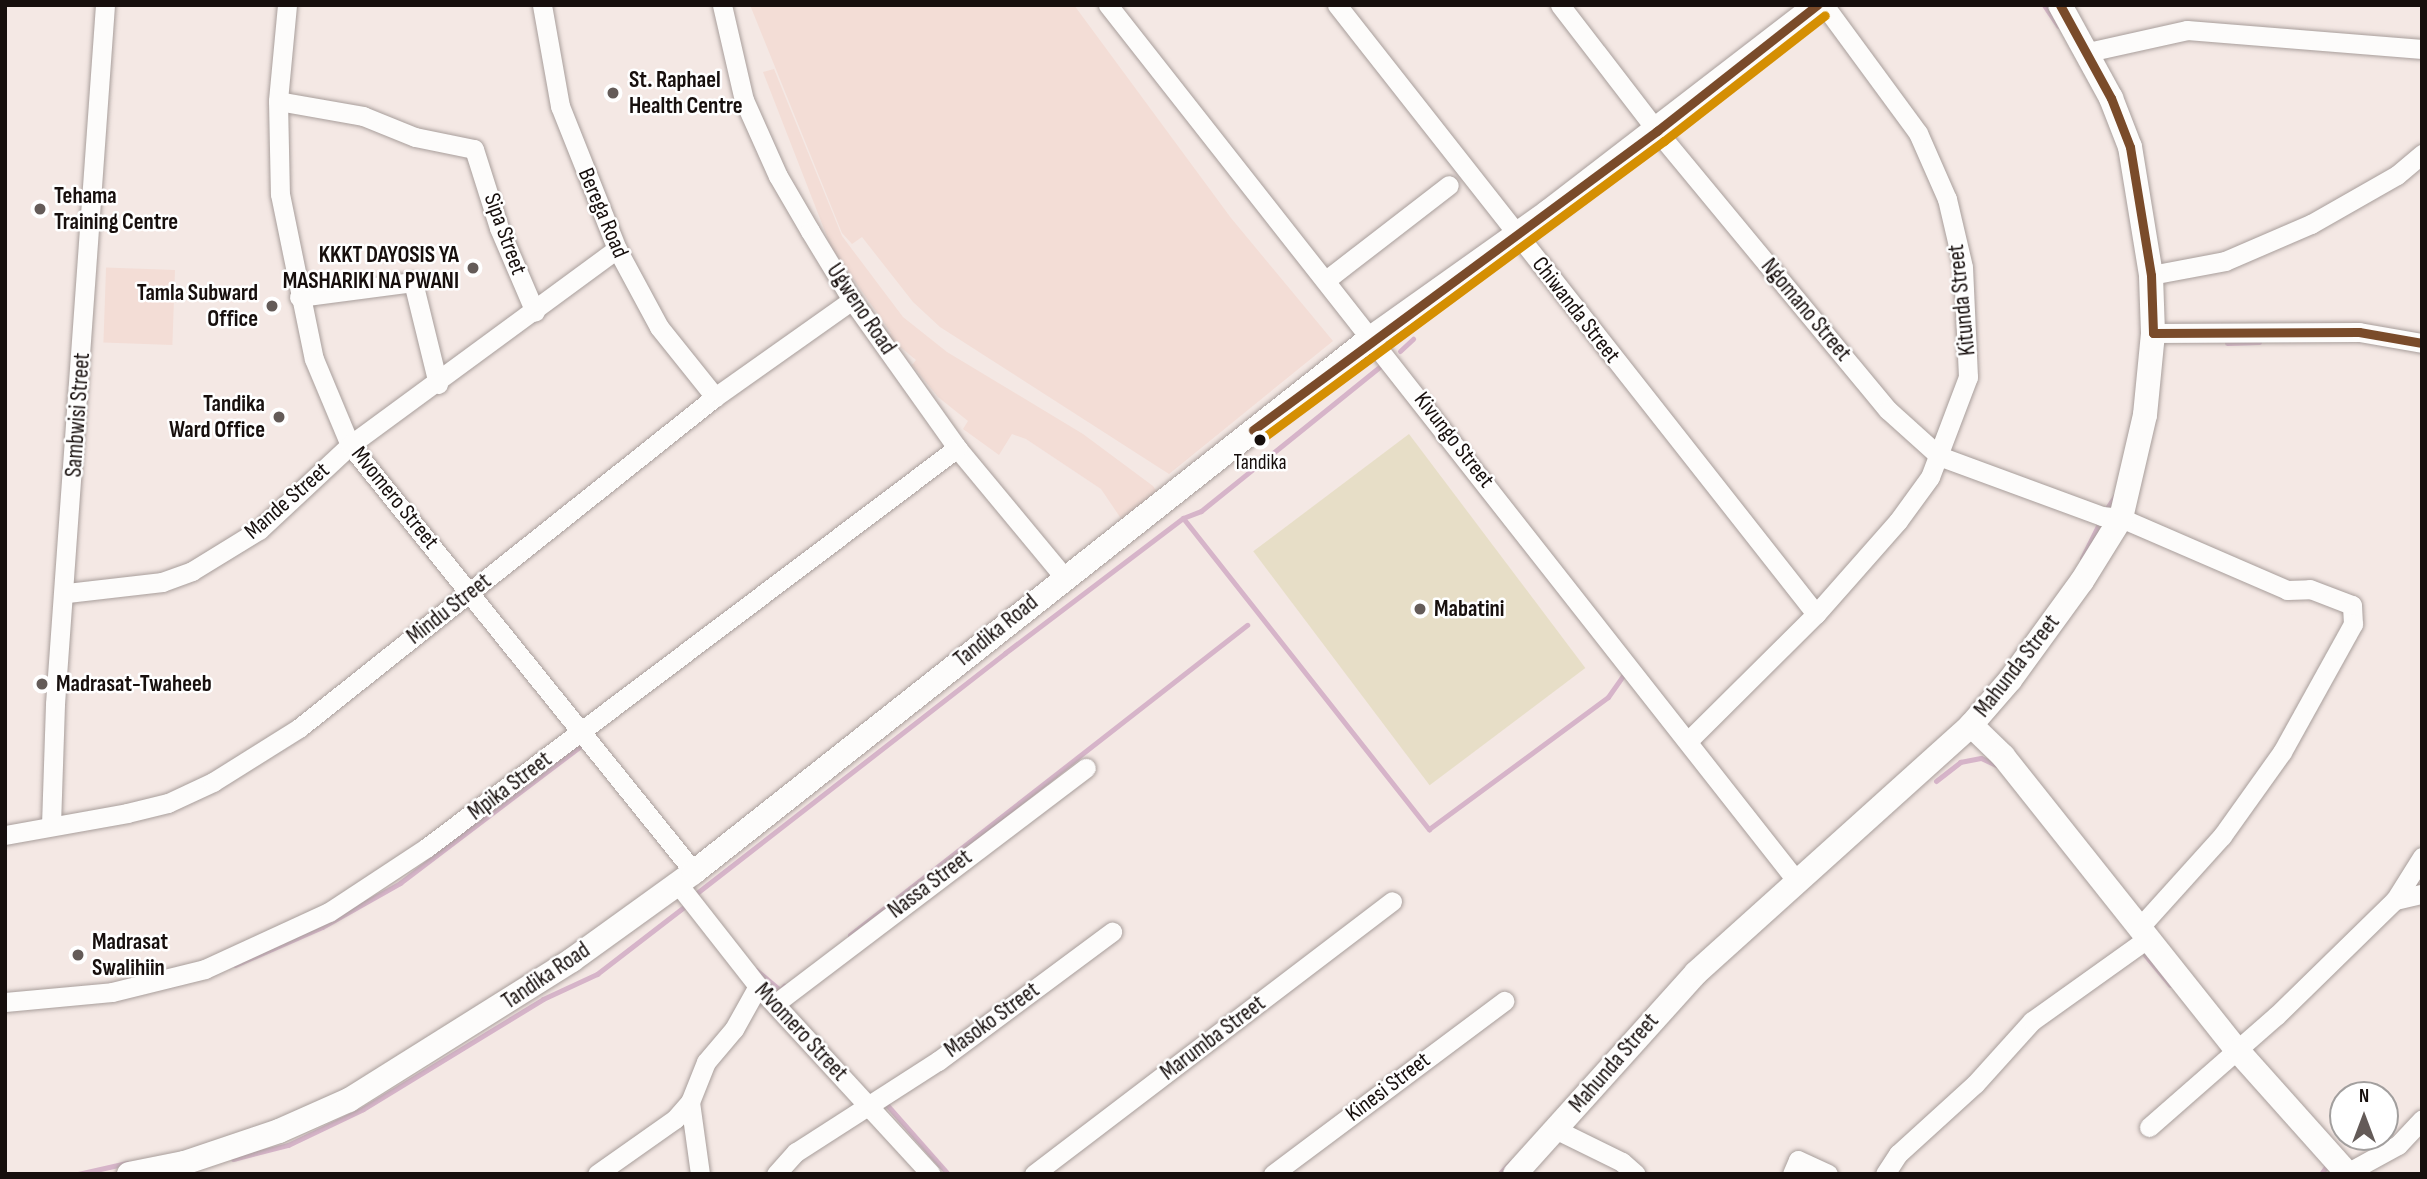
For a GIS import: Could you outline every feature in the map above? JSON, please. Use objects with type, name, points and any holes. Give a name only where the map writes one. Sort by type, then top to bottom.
[{"type":"street","name":"Sambwisi Street","points":[[51,825],[55,704],[66,593],[105,5]]},
{"type":"street","name":"Mvomero Street","points":[[287,5],[278,101],[280,194],[299,297],[314,359],[350,445],[472,591],[580,734],[651,814],[686,878],[758,986],[869,1103],[931,1174]]},
{"type":"street","name":"Berega Road","points":[[542,5],[560,106],[617,249],[659,327],[715,397]]},
{"type":"street","name":"Ugweno Road","points":[[723,5],[744,100],[778,176],[852,300],[957,448],[1064,578]]},
{"type":"street","name":"Kivungo Street","points":[[1108,5],[1796,879]]},
{"type":"street","name":"Chiwanda Street","points":[[1337,5],[1816,614]]},
{"type":"street","name":"Ngomano Street","points":[[1560,5],[1657,131],[1888,410],[1939,456],[2102,516],[2121,518],[2287,590],[2305,589],[2343,598],[2353,612],[2353,624],[2282,752],[2222,836],[2143,934],[2032,1021],[1975,1084],[1898,1154],[1885,1174]]},
{"type":"street","name":"Tandika Road","points":[[129,1174],[184,1163],[255,1139],[349,1100],[561,968],[686,878],[1064,578],[1161,507],[1372,337],[1657,131],[1817,5]]},
{"type":"street","name":"Kitunda Street","points":[[1689,740],[1816,614],[1898,521],[1930,477],[1968,377],[1970,354],[1962,267],[1947,199],[1918,133],[1824,5]]},
{"type":"street","name":"Mahunda Street","points":[[1515,1174],[1557,1130],[1647,1023],[1796,879],[1971,725],[2018,670],[2082,582],[2121,518],[2145,415],[2153,333],[2151,275],[2130,147],[2088,52],[2060,5]]},
{"type":"street","points":[[2088,52],[2187,30],[2422,49]]},
{"type":"street","name":"Sipa Street","points":[[278,101],[363,116],[415,137],[465,146],[479,155],[499,228],[535,312]]},
{"type":"street","points":[[2151,275],[2225,261],[2311,224],[2397,175],[2422,154]]},
{"type":"street","points":[[1326,280],[1449,185]]},
{"type":"street","name":"Mande Street","points":[[66,593],[133,588],[192,571],[259,530],[350,445],[438,384],[617,249]]},
{"type":"street","points":[[299,297],[413,282],[438,384]]},
{"type":"street","name":"Mindu Street","points":[[5,835],[168,803],[214,782],[299,728],[715,397],[852,300]]},
{"type":"street","points":[[2153,333],[2359,332],[2422,343]]},
{"type":"street","name":"Mpika Street","points":[[5,1002],[60,1000],[158,982],[205,969],[278,939],[377,883],[580,734],[957,448]]},
{"type":"street","points":[[1971,725],[2003,756],[2238,1051],[2347,1173],[2418,1130]]},
{"type":"street","name":"Nassa Street","points":[[776,1003],[1086,768]]},
{"type":"street","points":[[2149,1127],[2238,1051],[2395,900],[2422,857]]},
{"type":"street","points":[[2395,900],[2422,894]]},
{"type":"street","name":"Marumba Street","points":[[1034,1174],[1392,901]]},
{"type":"street","name":"Masoko Street","points":[[776,1174],[796,1152],[937,1061],[1112,932]]},
{"type":"street","points":[[597,1174],[675,1119],[690,1102],[706,1062],[734,1029],[758,986]]},
{"type":"street","name":"Kinesi Street","points":[[1273,1174],[1504,1001]]},
{"type":"street","points":[[690,1102],[700,1174]]},
{"type":"street","points":[[1557,1130],[1622,1162],[1636,1174]]},
{"type":"street","points":[[1792,1174],[1798,1160],[1828,1174]]},
{"type":"shaded area","points":[[750,5],[1074,5],[1231,218],[1333,341],[1169,474],[940,327],[913,302],[862,237],[852,244],[842,233]]},
{"type":"shaded area","points":[[774,69],[842,236],[903,317],[947,352],[1083,434],[1153,486],[1160,496],[1124,523],[1101,489],[1026,439],[1012,434],[999,455],[963,429],[968,421],[938,397],[912,365],[916,360],[888,337],[891,333],[831,247],[763,72]]},
{"type":"shaded area","points":[[106,268],[175,270],[172,345],[103,343]]},
{"type":"shaded area","name":"Mabatini","points":[[1409,434],[1585,668],[1430,785],[1253,551]]},
{"type":"waterway","points":[[2044,5],[2058,26]]},
{"type":"waterway","points":[[1400,351],[1413,339]]},
{"type":"waterway","points":[[2227,343],[2259,342]]},
{"type":"waterway","points":[[693,896],[1183,518],[1201,511],[1383,364]]},
{"type":"waterway","points":[[2105,511],[2117,493]]},
{"type":"waterway","points":[[1183,518],[1429,829],[1608,697],[1624,674]]},
{"type":"waterway","points":[[2082,558],[2101,520]]},
{"type":"waterway","points":[[850,935],[1247,625]]},
{"type":"waterway","points":[[235,965],[322,927],[400,883],[582,745]]},
{"type":"waterway","points":[[1936,781],[1960,762],[1981,758],[1998,766]]},
{"type":"waterway","points":[[233,1159],[288,1145],[363,1109],[543,999],[597,974],[688,904]]},
{"type":"waterway","points":[[2145,955],[2170,985]]},
{"type":"waterway","points":[[756,970],[780,990],[784,986]]},
{"type":"waterway","points":[[887,1105],[948,1174]]},
{"type":"waterway","points":[[78,1174],[127,1163]]},
{"type":"waterway","points":[[1499,1174],[1510,1163]]},
{"type":"waterway","points":[[2321,1174],[2328,1164]]},
{"type":"transit line","points":[[1253,430],[1657,131],[1817,5]]},
{"type":"transit line","points":[[2060,5],[2111,98],[2130,147],[2151,275],[2153,333]]},
{"type":"transit line","points":[[1260,440],[1664,141],[1825,15]]},
{"type":"transit line","points":[[2153,333],[2359,332],[2422,343]]},
{"type":"place","name":"St. Raphael Health Centre","points":[[613,93]]},
{"type":"place","name":"Tehama Training Centre","points":[[40,209]]},
{"type":"place","name":"KKKT DAYOSIS YA MASHARIKI NA PWANI","points":[[473,268]]},
{"type":"place","name":"Tamla Subward Office","points":[[272,306]]},
{"type":"place","name":"Tandika Ward Office","points":[[279,417]]},
{"type":"place","name":"Tandika","points":[[1260,440]]},
{"type":"place","name":"Mabatini","points":[[1420,609]]},
{"type":"place","name":"Madrasat-Twaheeb","points":[[42,684]]},
{"type":"place","name":"Madrasat Swalihiin","points":[[78,955]]}]
